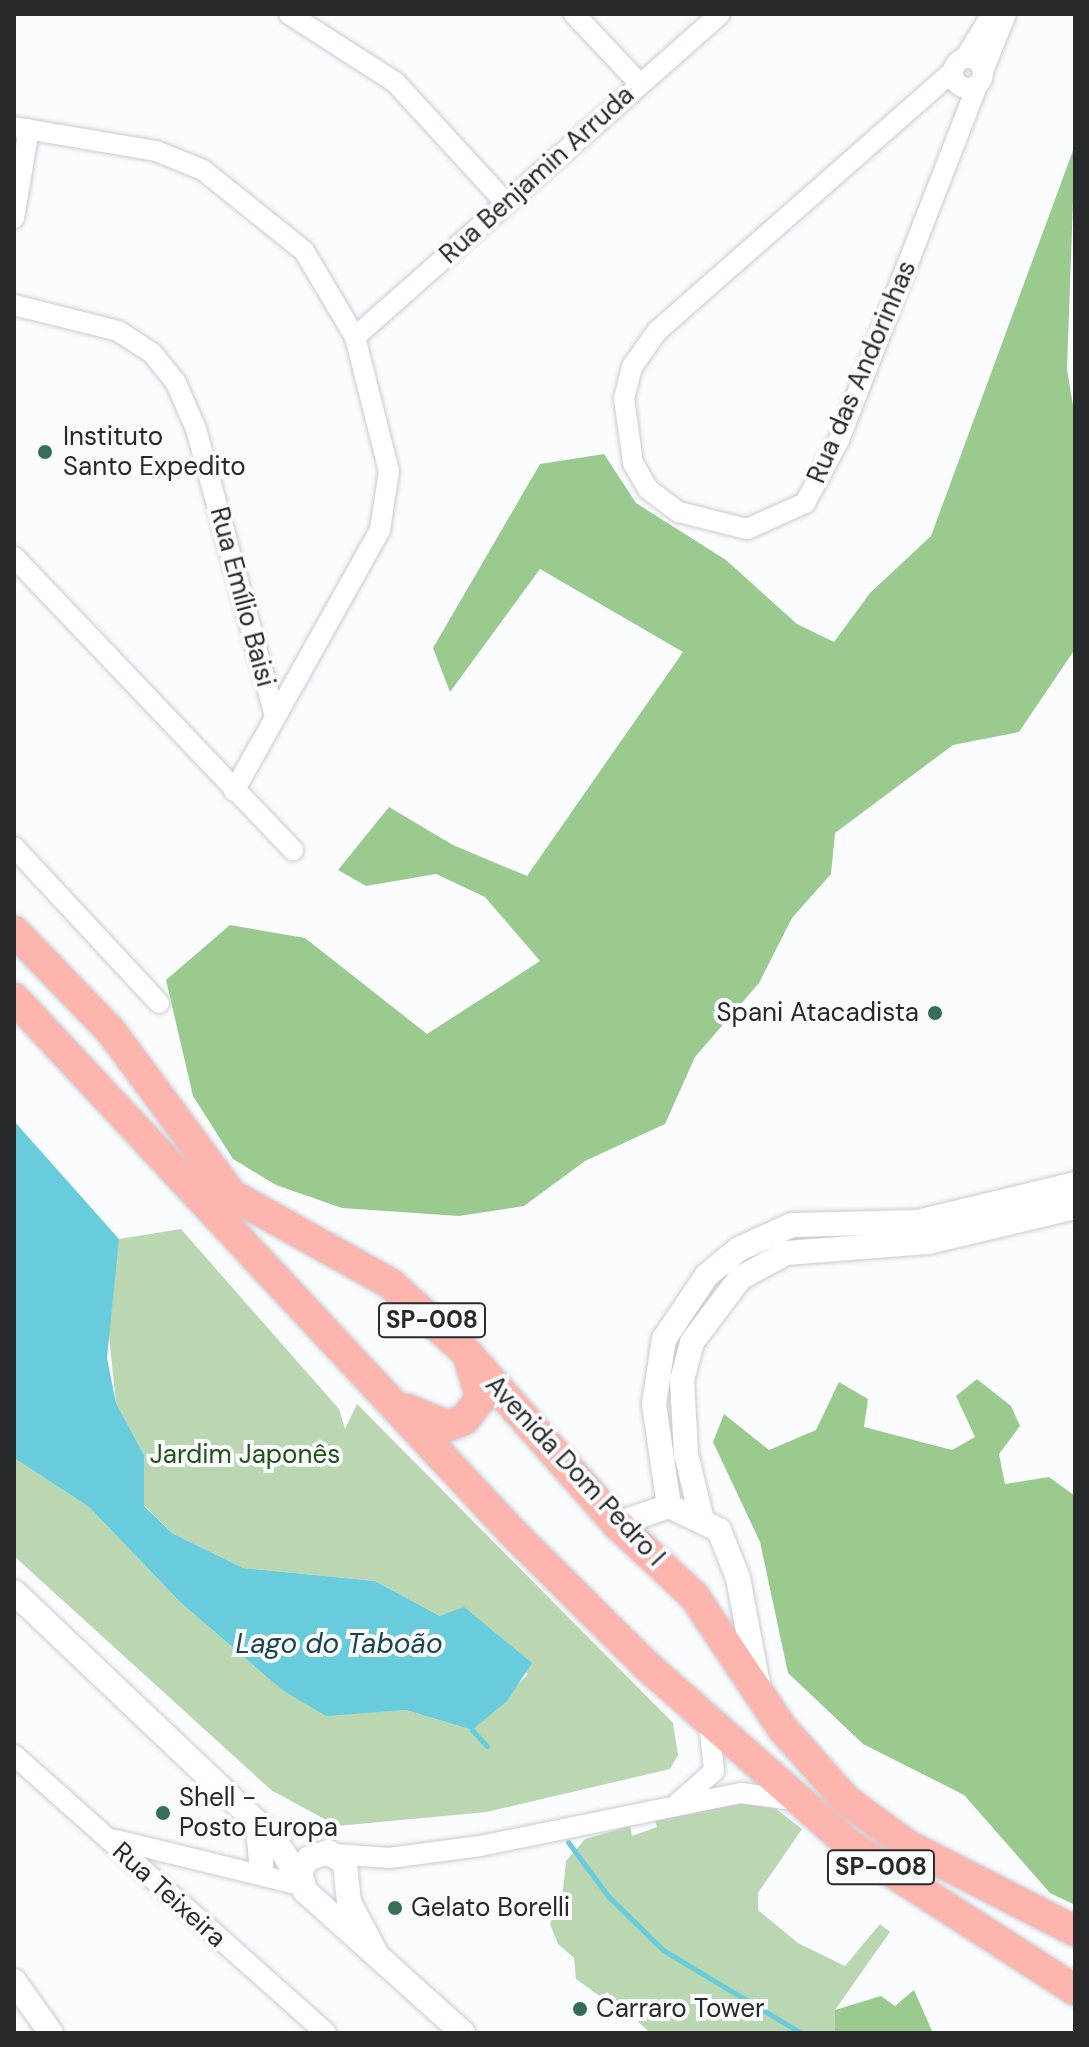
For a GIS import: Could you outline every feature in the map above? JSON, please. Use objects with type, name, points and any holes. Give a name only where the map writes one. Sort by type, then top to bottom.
[{"type":"main road","name":"Avenida Dom Pedro I","points":[[14,931],[110,1030],[232,1195],[391,1284],[466,1352],[617,1524],[694,1596],[761,1700],[846,1800],[907,1845],[1075,1931]]},
{"type":"main road","name":"SP-008","points":[[14,998],[515,1535],[802,1805],[897,1879],[1075,1990]]},
{"type":"main road","points":[[395,1403],[435,1423],[464,1420],[481,1398],[466,1352]]},
{"type":"street","points":[[289,14],[395,82],[505,202]]},
{"type":"street","points":[[574,14],[639,83]]},
{"type":"street","name":"Rua Benjamin Arruda","points":[[355,337],[720,14]]},
{"type":"street","name":"Rua das Andorinhas","points":[[992,14],[966,76],[957,135],[839,440],[805,503],[747,529],[679,512],[648,489],[633,463],[624,398],[632,367],[658,330],[917,107],[966,76],[1006,14]]},
{"type":"street","points":[[14,218],[21,128],[156,151],[203,170],[304,251],[355,337],[384,428],[387,498],[380,530],[234,791]]},
{"type":"street","name":"Rua Emílio Baisi","points":[[14,305],[118,331],[152,353],[176,383],[196,429],[275,715]]},
{"type":"street","points":[[14,557],[293,850]]},
{"type":"street","points":[[14,847],[159,1003]]},
{"type":"street","points":[[669,1506],[654,1404],[664,1339],[707,1275],[739,1249],[792,1225],[917,1222],[1075,1184]]},
{"type":"street","points":[[761,1700],[730,1550],[701,1516],[686,1454],[682,1380],[692,1342],[740,1278],[786,1253],[928,1242],[1075,1207]]},
{"type":"street","points":[[617,1524],[669,1506],[701,1516]]},
{"type":"street","points":[[14,1592],[258,1827],[301,1880],[463,2033]]},
{"type":"street","points":[[678,1803],[714,1771],[708,1716]]},
{"type":"street","name":"Rua Teixeira","points":[[14,1755],[326,2033]]},
{"type":"street","points":[[324,1854],[389,1858],[510,1841],[678,1803],[760,1791],[802,1805]]},
{"type":"street","points":[[256,1868],[258,1827]]},
{"type":"street","points":[[100,1833],[182,1862],[256,1868],[301,1880],[338,1897],[348,1881],[389,1858]]},
{"type":"street","points":[[301,1880],[324,1854]]},
{"type":"street","points":[[324,1854],[348,1881],[376,1953]]},
{"type":"street","points":[[179,1903],[165,1870],[182,1862]]},
{"type":"street","points":[[256,1868],[301,1880]]},
{"type":"street","points":[[14,1981],[51,2033]]},
{"type":"green space","points":[[1075,145],[1067,369],[1075,418],[1075,649],[1019,732],[953,745],[835,833],[831,874],[792,918],[759,983],[695,1057],[665,1124],[585,1161],[524,1206],[459,1216],[342,1208],[276,1185],[233,1159],[193,1096],[166,980],[230,925],[305,938],[427,1034],[540,961],[485,897],[436,874],[366,886],[338,870],[389,807],[453,845],[527,876],[683,652],[540,569],[450,692],[433,648],[540,464],[604,454],[636,503],[726,560],[797,624],[834,642],[870,593],[931,536]]},
{"type":"green space","name":"Jardim Japonês","points":[[181,1229],[339,1409],[345,1429],[357,1404],[673,1723],[678,1755],[670,1769],[487,1812],[337,1826],[271,1790],[14,1556],[14,1458],[89,1507],[181,1603],[282,1690],[326,1715],[406,1710],[472,1730],[528,1674],[452,1615],[440,1616],[375,1581],[243,1568],[172,1533],[144,1505],[144,1455],[116,1403],[107,1318],[119,1239]]},
{"type":"green space","points":[[977,1379],[1011,1406],[1020,1426],[999,1454],[1005,1484],[1049,1477],[1075,1496],[1075,1905],[1050,1893],[964,1795],[863,1744],[788,1673],[760,1542],[713,1442],[724,1414],[769,1450],[816,1430],[839,1382],[868,1399],[864,1427],[952,1450],[975,1437],[956,1396]]},
{"type":"green space","points":[[757,1794],[802,1829],[758,1893],[758,1910],[798,1943],[845,1966],[880,1924],[890,1932],[835,2010],[835,2033],[650,2033],[607,1992],[601,1997],[576,1979],[574,1958],[558,1944],[550,1924],[553,1915],[570,1911],[562,1900],[566,1861],[585,1839],[630,1826],[632,1836],[657,1827],[654,1818]]},
{"type":"green space","points":[[914,1990],[933,2033],[835,2033],[835,2010],[881,1996],[895,2006]]},
{"type":"water","name":"Lago do Taboão","points":[[14,1121],[119,1239],[107,1358],[116,1403],[144,1455],[144,1506],[172,1533],[243,1568],[375,1581],[440,1616],[464,1607],[532,1663],[507,1701],[472,1730],[406,1710],[326,1716],[282,1690],[181,1603],[89,1507],[14,1458]]},
{"type":"waterway","points":[[472,1730],[487,1746]]},
{"type":"waterway","points":[[568,1842],[608,1896],[663,1950],[801,2033]]},
{"type":"place","name":"Instituto Santo Expedito","points":[[45,452]]},
{"type":"place","name":"Spani Atacadista","points":[[935,1013]]},
{"type":"place","name":"Shell - Posto Europa","points":[[163,1813]]},
{"type":"place","name":"Gelato Borelli","points":[[395,1908]]},
{"type":"place","name":"Carraro Tower","points":[[580,2009]]}]
